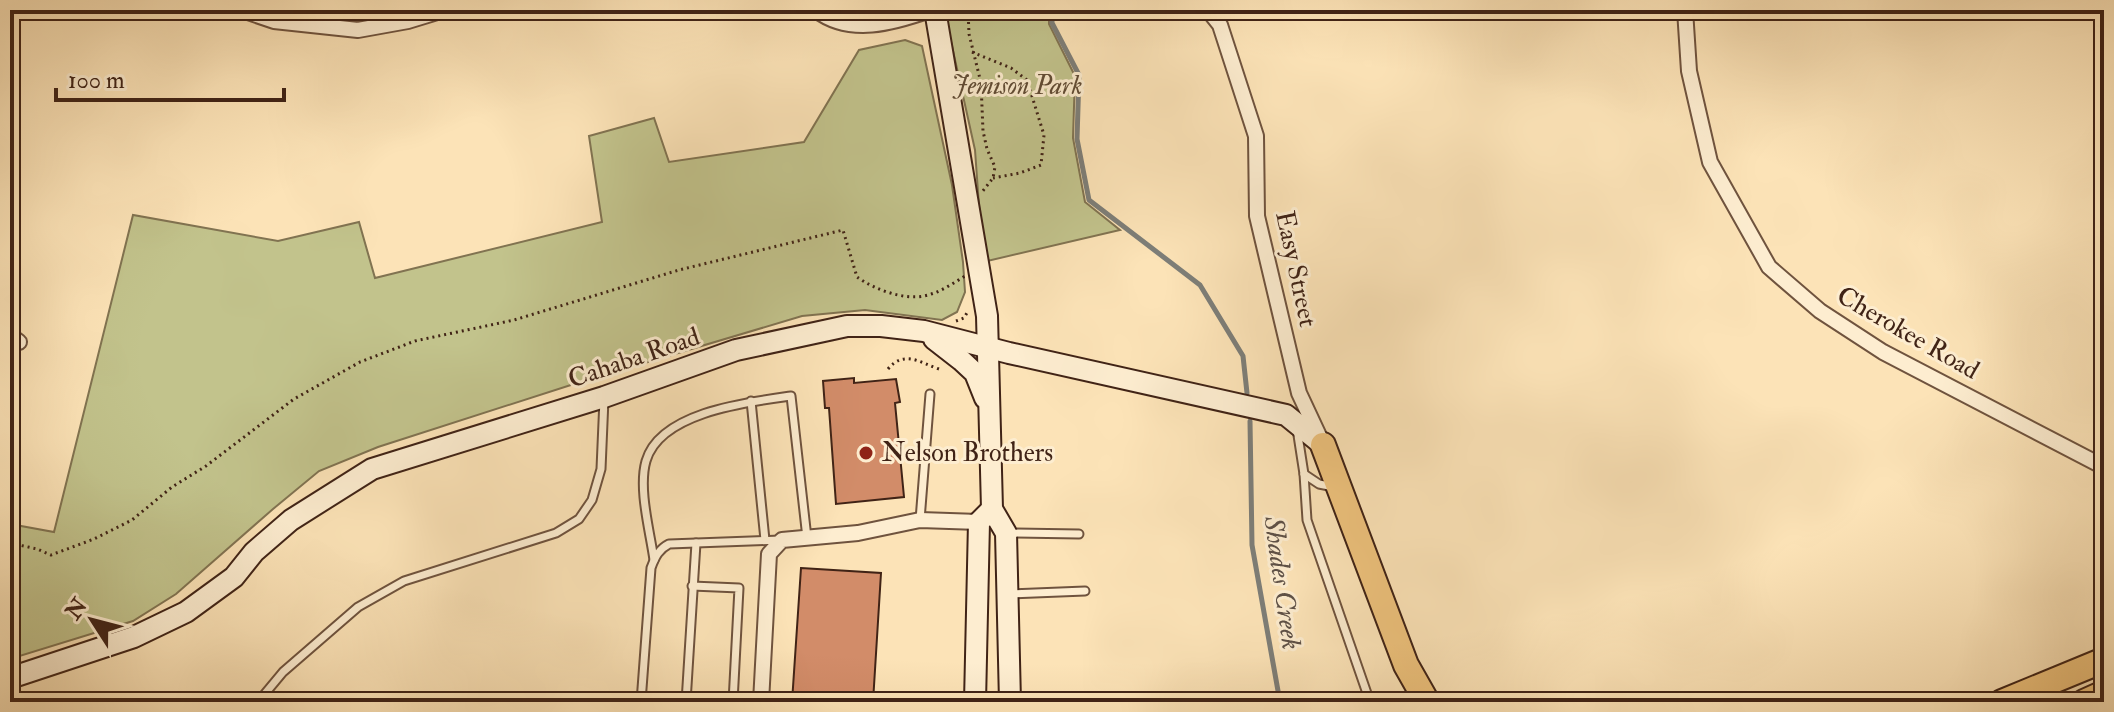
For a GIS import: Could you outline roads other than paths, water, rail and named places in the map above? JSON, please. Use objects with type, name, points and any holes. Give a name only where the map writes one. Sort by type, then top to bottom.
[{"type":"highway","points":[[1323,445],[1406,665],[1427,702]]},
{"type":"highway","points":[[2002,702],[2104,660]]},
{"type":"highway","points":[[2084,702],[2104,693]]},
{"type":"street","points":[[242,10],[274,21],[358,30],[408,21],[444,10]]},
{"type":"street","points":[[816,10],[845,25],[893,23],[932,10],[973,198],[975,245],[987,316],[989,409],[986,516],[975,702]]},
{"type":"street","name":"Easy Street","points":[[1208,10],[1220,25],[1256,136],[1257,216],[1299,393],[1323,445]]},
{"type":"street","name":"Cherokee Road","points":[[1685,10],[1689,71],[1710,162],[1769,267],[1820,311],[1883,352],[2104,467]]},
{"type":"street","name":"Cahaba Road","points":[[10,678],[134,637],[186,612],[234,577],[254,552],[291,520],[372,469],[604,397],[736,350],[847,326],[924,331],[1286,415],[1323,445]]},
{"type":"street","points":[[924,331],[975,373],[989,409]]},
{"type":"street","points":[[761,702],[769,554],[782,540],[858,533],[920,520],[986,516],[1006,533],[1010,702]]},
{"type":"lane","points":[[920,520],[930,394]]},
{"type":"lane","points":[[654,560],[644,489],[645,462],[653,443],[673,427],[703,414],[751,401],[791,396],[807,538]]},
{"type":"lane","points":[[258,702],[283,672],[358,607],[404,581],[556,533],[579,519],[592,500],[601,469],[604,397]]},
{"type":"lane","points":[[751,401],[765,540]]},
{"type":"lane","points":[[1296,423],[1307,520],[1370,702]]},
{"type":"lane","points":[[1304,474],[1319,484],[1338,485]]},
{"type":"lane","points":[[1006,533],[1079,534]]},
{"type":"lane","points":[[641,702],[651,568],[662,547],[669,544],[782,540]]},
{"type":"lane","points":[[686,702],[696,543]]},
{"type":"lane","points":[[692,586],[739,588],[733,702]]},
{"type":"lane","points":[[1007,594],[1085,591]]},
{"type":"waterway","name":"Shades Creek","points":[[1052,10],[1052,23],[1079,75],[1077,139],[1089,200],[1200,285],[1243,356],[1247,393]]},
{"type":"waterway","name":"Shades Creek","points":[[1250,421],[1252,545],[1280,702]]},
{"type":"place","name":"Nelson Brothers","points":[[866,453]]},
{"type":"park label","name":"Jemison Park","points":[[1017,86]]}]
